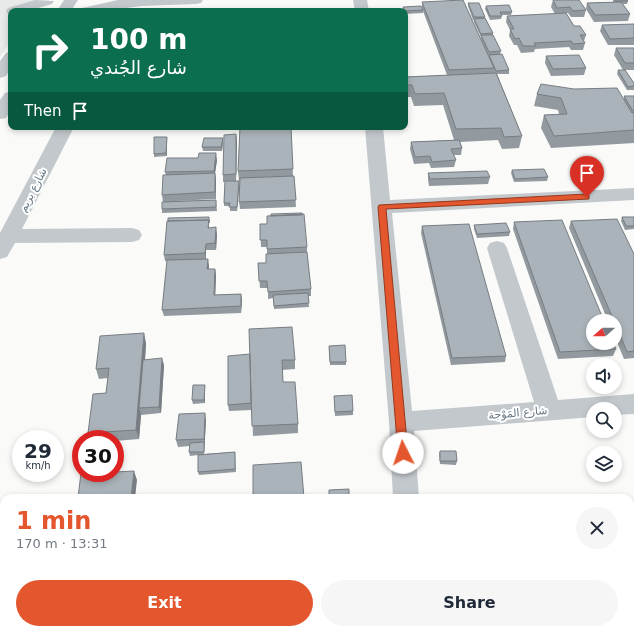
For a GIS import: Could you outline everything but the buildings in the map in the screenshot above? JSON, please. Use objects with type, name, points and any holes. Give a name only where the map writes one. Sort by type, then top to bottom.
[{"type":"street","points":[[98,8],[113,4],[148,1],[196,0]]},
{"type":"street","points":[[26,8],[45,4]]},
{"type":"street","points":[[0,73],[8,61]]},
{"type":"street","points":[[0,114],[8,101]]},
{"type":"street","name":"شارع بريم","points":[[4,244],[63,130]]},
{"type":"street","points":[[374,130],[401,422],[406,494]]},
{"type":"street","points":[[382,207],[634,194]]},
{"type":"street","points":[[4,244],[132,234]]},
{"type":"street","points":[[497,248],[549,411]]},
{"type":"street","name":"شارع المَوْجة","points":[[401,422],[634,404]]},
{"type":"shaded area","points":[[0,0],[39,0],[33,8],[8,8],[8,45],[0,57]]},
{"type":"route","points":[[403,453],[382,207],[587,197]]}]
